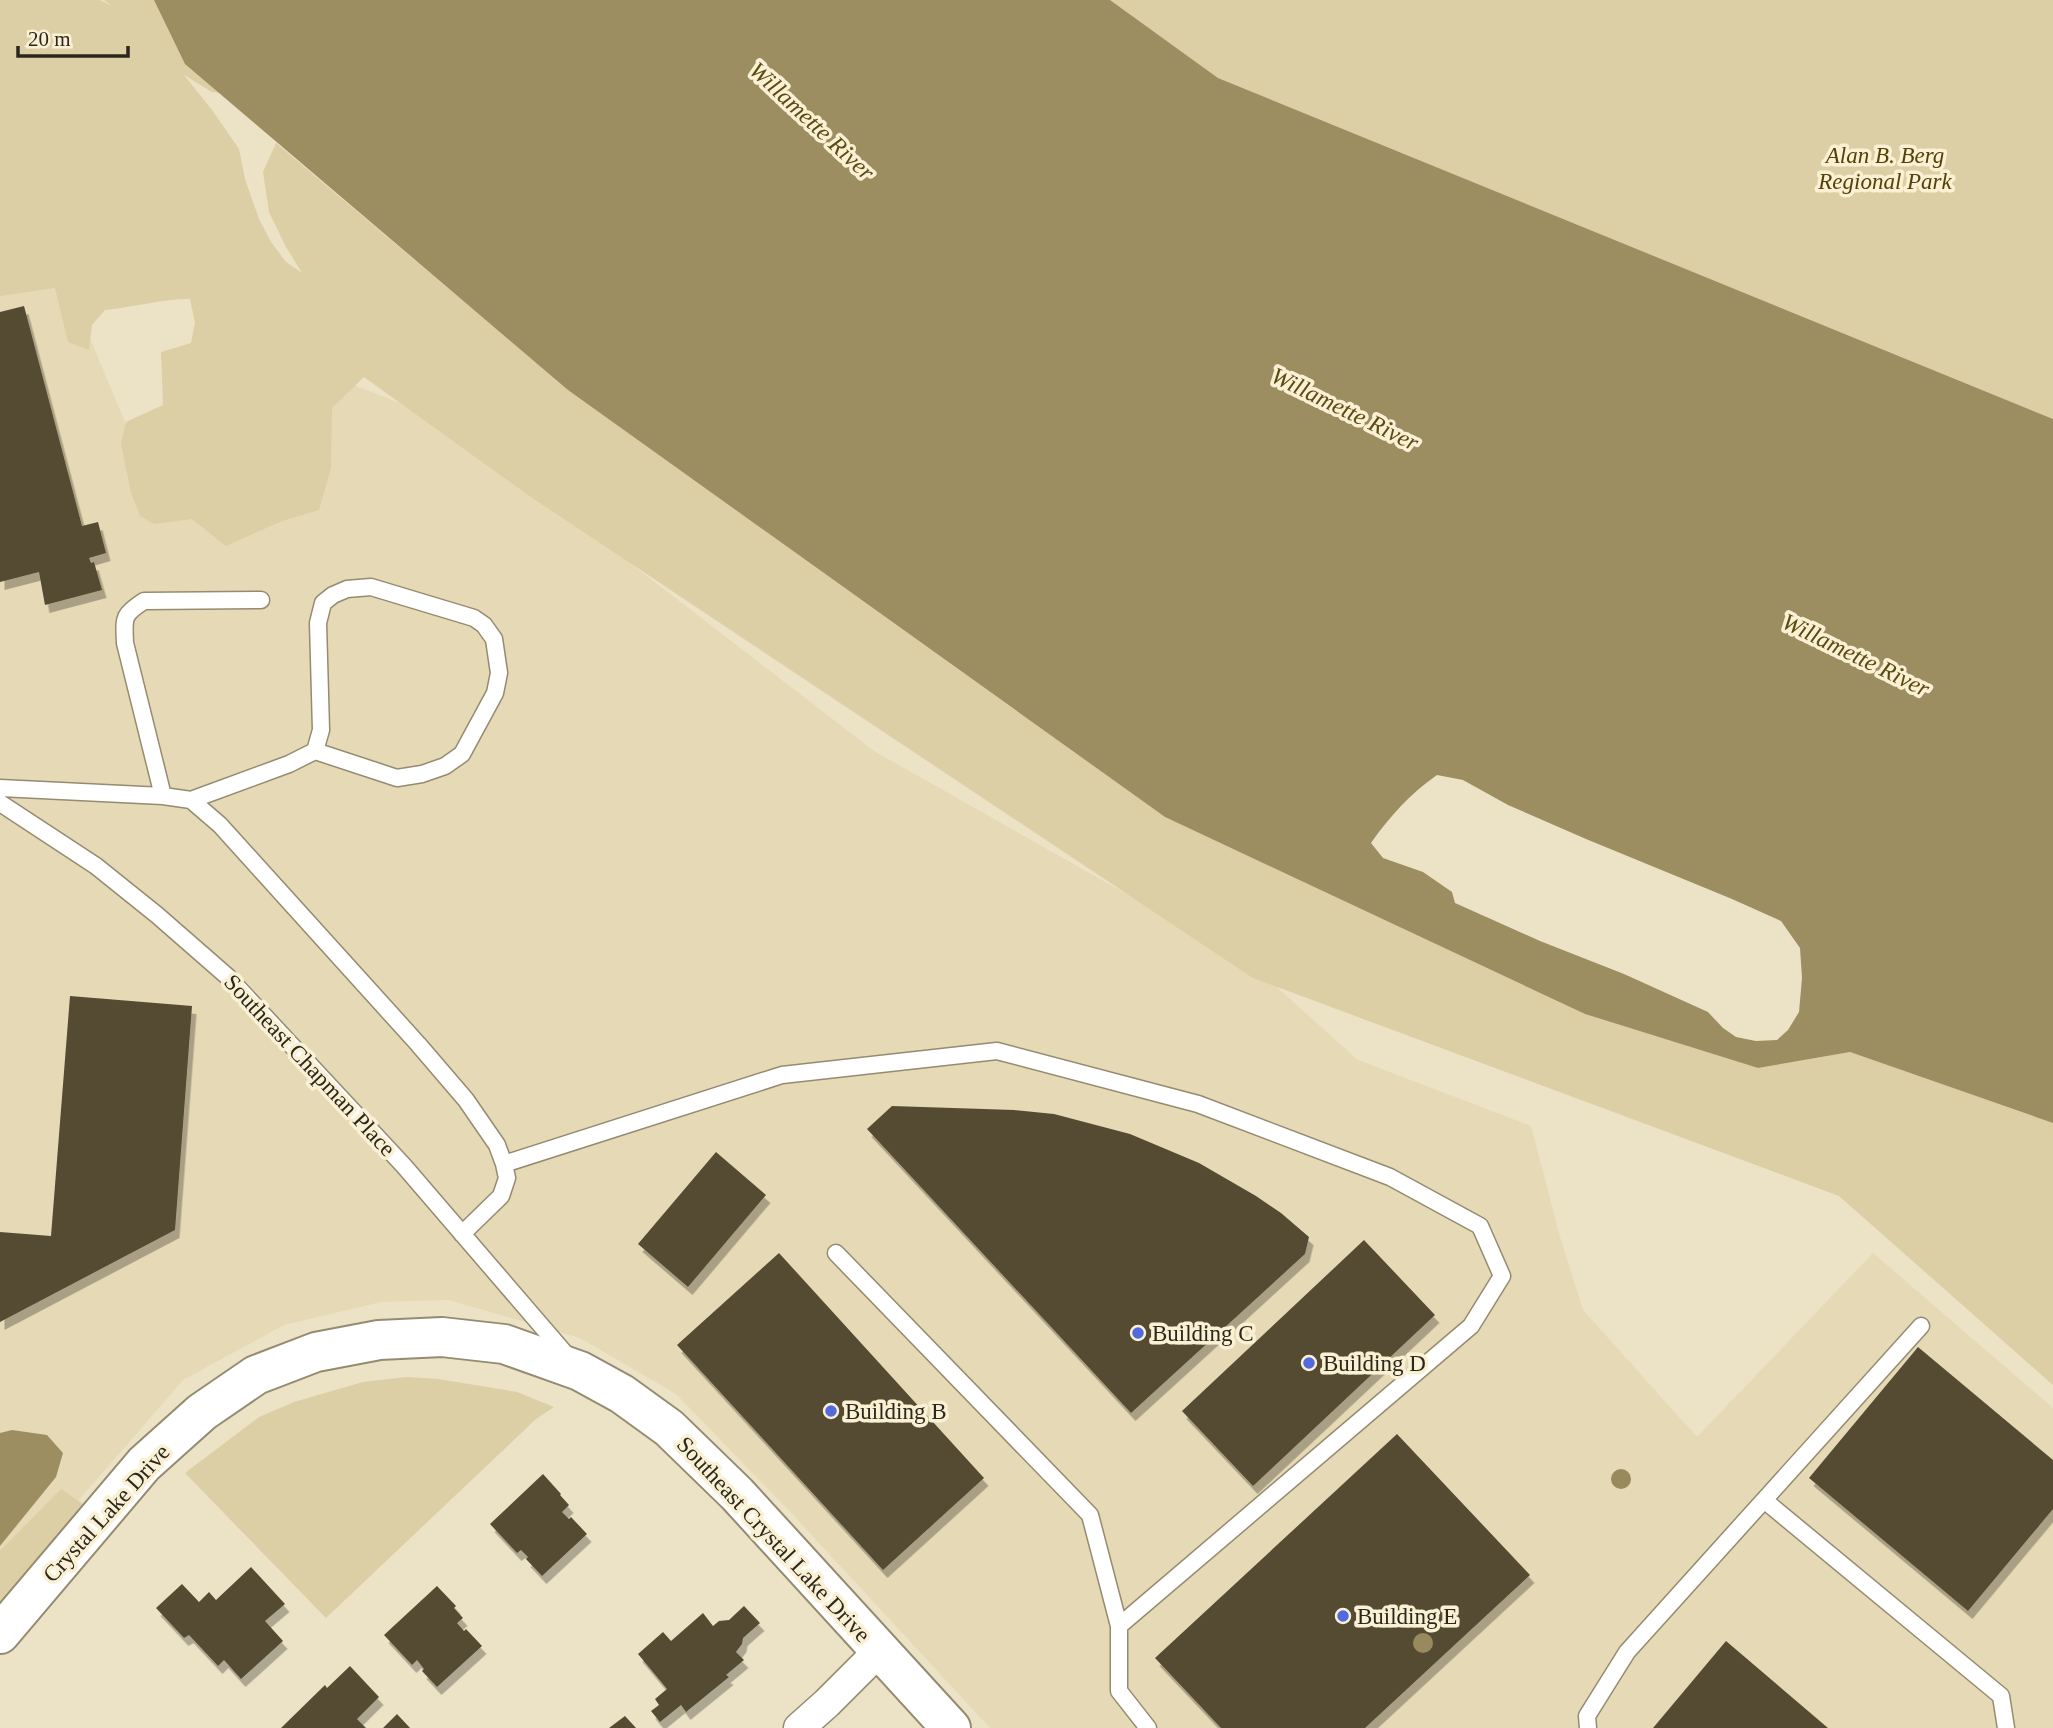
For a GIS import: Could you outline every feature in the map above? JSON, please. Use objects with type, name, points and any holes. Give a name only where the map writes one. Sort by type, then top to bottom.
[{"type":"street","name":"Crystal Lake Drive","points":[[0,1634],[144,1464],[202,1412],[256,1376],[316,1352],[379,1340],[442,1336],[504,1344],[580,1371]]},
{"type":"street","name":"Southeast Crystal Lake Drive","points":[[580,1371],[622,1394],[669,1428],[737,1494],[951,1728]]},
{"type":"street","points":[[799,1728],[880,1650]]},
{"type":"lane","points":[[0,788],[163,796],[191,800],[289,764],[315,751],[397,778],[422,774],[445,766],[462,754],[495,693],[499,673],[494,639],[484,625],[474,618],[393,592],[371,587],[347,589],[332,595],[323,603],[318,623],[321,730],[315,751]]},
{"type":"lane","points":[[163,796],[125,643],[124,623],[128,611],[144,601],[261,600]]},
{"type":"lane","points":[[191,800],[220,825],[418,1044],[466,1100],[498,1145],[507,1178],[501,1196],[462,1234]]},
{"type":"lane","name":"Southeast Chapman Place","points":[[0,803],[96,866],[228,977],[404,1166],[580,1371]]},
{"type":"lane","points":[[504,1164],[782,1075],[997,1051],[1198,1104],[1390,1177],[1480,1226],[1502,1276],[1471,1326],[1119,1626]]},
{"type":"lane","points":[[836,1252],[1090,1516],[1119,1626],[1119,1691],[1148,1728]]},
{"type":"lane","points":[[1588,1728],[1587,1716],[1627,1652],[1921,1326]]},
{"type":"lane","points":[[1764,1500],[2001,1696],[2006,1728]]},
{"type":"shaded area","points":[[61,270],[166,519],[313,445],[346,382],[410,407],[531,487],[874,751],[1252,965],[1358,1060],[1531,1126],[1560,1237],[1583,1310],[1697,1437],[1873,1253],[2053,1408],[2053,1728],[990,1728],[796,1518],[676,1394],[580,1338],[449,1300],[381,1302],[284,1325],[183,1380],[0,1591],[0,278]]},
{"type":"green space","points":[[0,0],[100,0],[112,6],[104,0],[230,0],[253,97],[212,92],[184,75],[239,149],[245,179],[259,219],[286,262],[302,273],[269,212],[263,172],[276,143],[533,360],[772,536],[1165,817],[1585,1014],[1758,1068],[1850,1052],[2053,1123],[2053,1385],[1839,1196],[1253,978],[531,497],[364,377],[332,408],[331,468],[319,510],[282,521],[226,546],[192,519],[154,524],[140,516],[131,493],[121,443],[126,422],[163,405],[161,352],[191,343],[195,323],[190,299],[105,310],[92,325],[89,350],[68,342],[55,288],[0,296]]},
{"type":"green space","name":"Alan B. Berg Regional Park","points":[[1110,0],[2053,0],[2053,419],[1218,78]]},
{"type":"green space","points":[[407,1377],[438,1379],[517,1392],[554,1407],[536,1419],[326,1618],[185,1473],[259,1417],[294,1402],[363,1382]]},
{"type":"green space","points":[[61,1489],[92,1510],[0,1611],[0,1551]]},
{"type":"water","name":"Willamette River","points":[[154,0],[1110,0],[1218,78],[2053,419],[2053,1123],[1850,1052],[1758,1068],[1585,1014],[1165,817],[568,390],[185,64]],"holes":[[[1437,775],[1463,780],[1508,805],[1781,921],[1800,948],[1802,978],[1799,1012],[1788,1030],[1777,1040],[1756,1041],[1736,1037],[1708,1012],[1455,903],[1452,892],[1423,872],[1383,858],[1371,843],[1409,798]]]},
{"type":"water","points":[[12,1430],[47,1435],[63,1453],[56,1477],[0,1546],[0,1433]]},
{"type":"building","points":[[24,306],[82,526],[98,522],[106,553],[89,558],[91,563],[94,562],[102,590],[45,605],[39,572],[0,582],[0,312]]},
{"type":"building","points":[[70,996],[192,1006],[175,1230],[0,1322],[0,1232],[51,1236]]},
{"type":"building","name":"Building C","points":[[892,1106],[1054,1114],[1130,1134],[1199,1163],[1281,1213],[1309,1237],[1305,1254],[1131,1413],[867,1129]]},
{"type":"building","points":[[716,1152],[766,1195],[688,1287],[638,1244]]},
{"type":"building","name":"Building D","points":[[1364,1240],[1435,1315],[1253,1486],[1182,1411]]},
{"type":"building","name":"Building B","points":[[779,1253],[984,1478],[883,1570],[677,1345]]},
{"type":"building","points":[[1918,1347],[2053,1460],[2053,1509],[1968,1611],[1809,1478]]},
{"type":"building","name":"Building E","points":[[1397,1434],[1530,1575],[1365,1728],[1221,1728],[1155,1658]]},
{"type":"building","points":[[543,1474],[569,1505],[562,1512],[569,1519],[571,1517],[587,1534],[542,1576],[521,1550],[517,1553],[490,1524]]},
{"type":"building","points":[[251,1567],[285,1604],[265,1621],[283,1641],[241,1679],[224,1660],[218,1666],[189,1635],[184,1638],[156,1608],[182,1584],[199,1602],[209,1592],[216,1600]]},
{"type":"building","points":[[437,1586],[456,1606],[454,1608],[463,1618],[457,1623],[482,1646],[437,1687],[422,1671],[424,1669],[417,1660],[412,1665],[384,1635]]},
{"type":"building","points":[[744,1606],[760,1623],[743,1638],[736,1652],[744,1660],[726,1675],[729,1677],[686,1712],[681,1705],[660,1722],[651,1711],[659,1705],[655,1699],[667,1689],[638,1654],[663,1632],[671,1641],[703,1613],[713,1626],[719,1621],[729,1620]]},
{"type":"building","points":[[1726,1641],[1828,1728],[1653,1728]]},
{"type":"building","points":[[350,1666],[379,1697],[357,1719],[366,1728],[281,1728],[325,1685],[327,1688]]},
{"type":"building","points":[[397,1714],[410,1728],[383,1728]]},
{"type":"building","points":[[625,1716],[636,1728],[609,1728]]},
{"type":"place","name":"Building C","points":[[1138,1333]]},
{"type":"place","name":"Building D","points":[[1309,1363]]},
{"type":"place","name":"Building B","points":[[831,1411]]},
{"type":"place","name":"Building E","points":[[1343,1616]]}]
